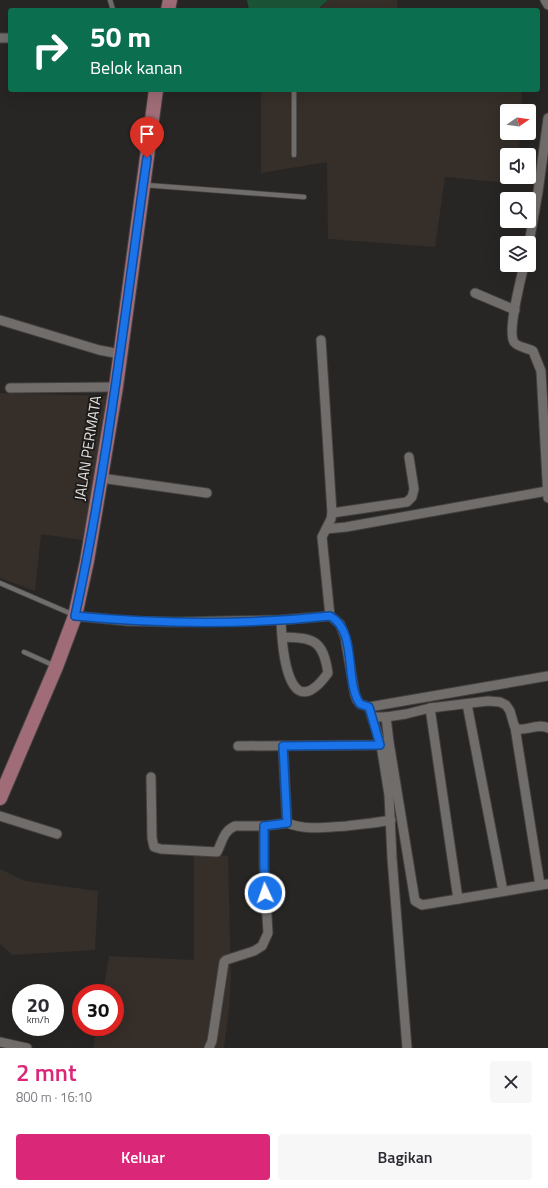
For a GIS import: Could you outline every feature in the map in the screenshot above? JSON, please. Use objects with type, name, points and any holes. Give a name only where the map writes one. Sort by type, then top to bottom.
[{"type":"main road","name":"JALAN PERMATA","points":[[0,798],[56,667],[75,616],[87,561],[116,387],[156,92]]},
{"type":"street","points":[[545,0],[548,4]]},
{"type":"street","points":[[530,236],[548,118]]},
{"type":"street","points":[[326,528],[346,527],[547,494],[544,371],[534,351],[516,344],[512,335],[523,272]]},
{"type":"street","points":[[475,293],[515,310]]},
{"type":"street","points":[[0,320],[99,350],[120,354]]},
{"type":"street","points":[[321,340],[332,513],[331,519],[322,536],[330,616]]},
{"type":"street","points":[[10,388],[116,387]]},
{"type":"street","points":[[332,513],[407,502],[412,497],[414,489],[409,457]]},
{"type":"street","points":[[101,478],[207,493]]},
{"type":"street","points":[[75,616],[135,621],[281,620],[330,616],[340,624],[345,637],[357,700],[360,704],[369,707],[548,676]]},
{"type":"street","points":[[281,620],[282,637],[287,669],[291,681],[301,691],[310,691],[328,673],[327,663],[320,646],[316,641],[302,637],[282,637]]},
{"type":"street","points":[[372,717],[386,717],[430,708],[488,701],[500,702],[506,706],[510,711],[515,727],[544,885],[422,905],[415,900],[386,717]]},
{"type":"street","points":[[467,704],[503,891]]},
{"type":"street","points":[[369,707],[380,745],[389,795],[392,858],[408,1048]]},
{"type":"street","points":[[430,708],[458,899]]},
{"type":"street","points":[[515,727],[520,730],[544,726],[548,728]]},
{"type":"street","points":[[238,746],[380,745]]},
{"type":"street","points":[[283,746],[287,823]]},
{"type":"street","points":[[151,777],[152,838],[154,847],[161,850],[217,852],[225,833],[234,826],[264,826],[287,823],[296,826],[314,828],[378,823],[391,820]]},
{"type":"street","points":[[0,816],[57,834]]},
{"type":"street","points":[[208,1048],[212,1041],[224,962],[254,951],[262,946],[268,933],[264,866],[264,826]]},
{"type":"street","points":[[0,1042],[28,1048]]},
{"type":"lane","points":[[294,92],[294,155]]},
{"type":"lane","points":[[143,185],[304,197]]},
{"type":"lane","points":[[0,583],[75,616]]},
{"type":"lane","points":[[24,652],[56,667]]},
{"type":"shaded area","points":[[328,0],[397,0],[398,8],[320,8]]},
{"type":"shaded area","points":[[261,92],[522,92],[521,104],[500,104],[500,140],[520,140],[519,148],[500,148],[500,182],[445,177],[435,247],[328,239],[327,162],[261,173]]},
{"type":"shaded area","points":[[0,393],[108,396],[89,541],[41,534],[35,591],[0,578]]},
{"type":"shaded area","points":[[194,854],[228,856],[231,980],[224,1048],[93,1048],[95,1036],[124,1036],[124,984],[104,984],[109,956],[194,960]]},
{"type":"shaded area","points":[[0,869],[25,881],[98,891],[95,950],[12,955],[0,944]]},
{"type":"green space","points":[[247,0],[328,0],[320,8],[249,8]]},
{"type":"route","points":[[147,158],[116,387],[87,561],[75,616],[128,621],[174,622],[281,620],[330,616],[340,624],[345,637],[355,694],[360,704],[369,707],[380,745],[283,746],[287,823],[264,826],[265,893]]}]
